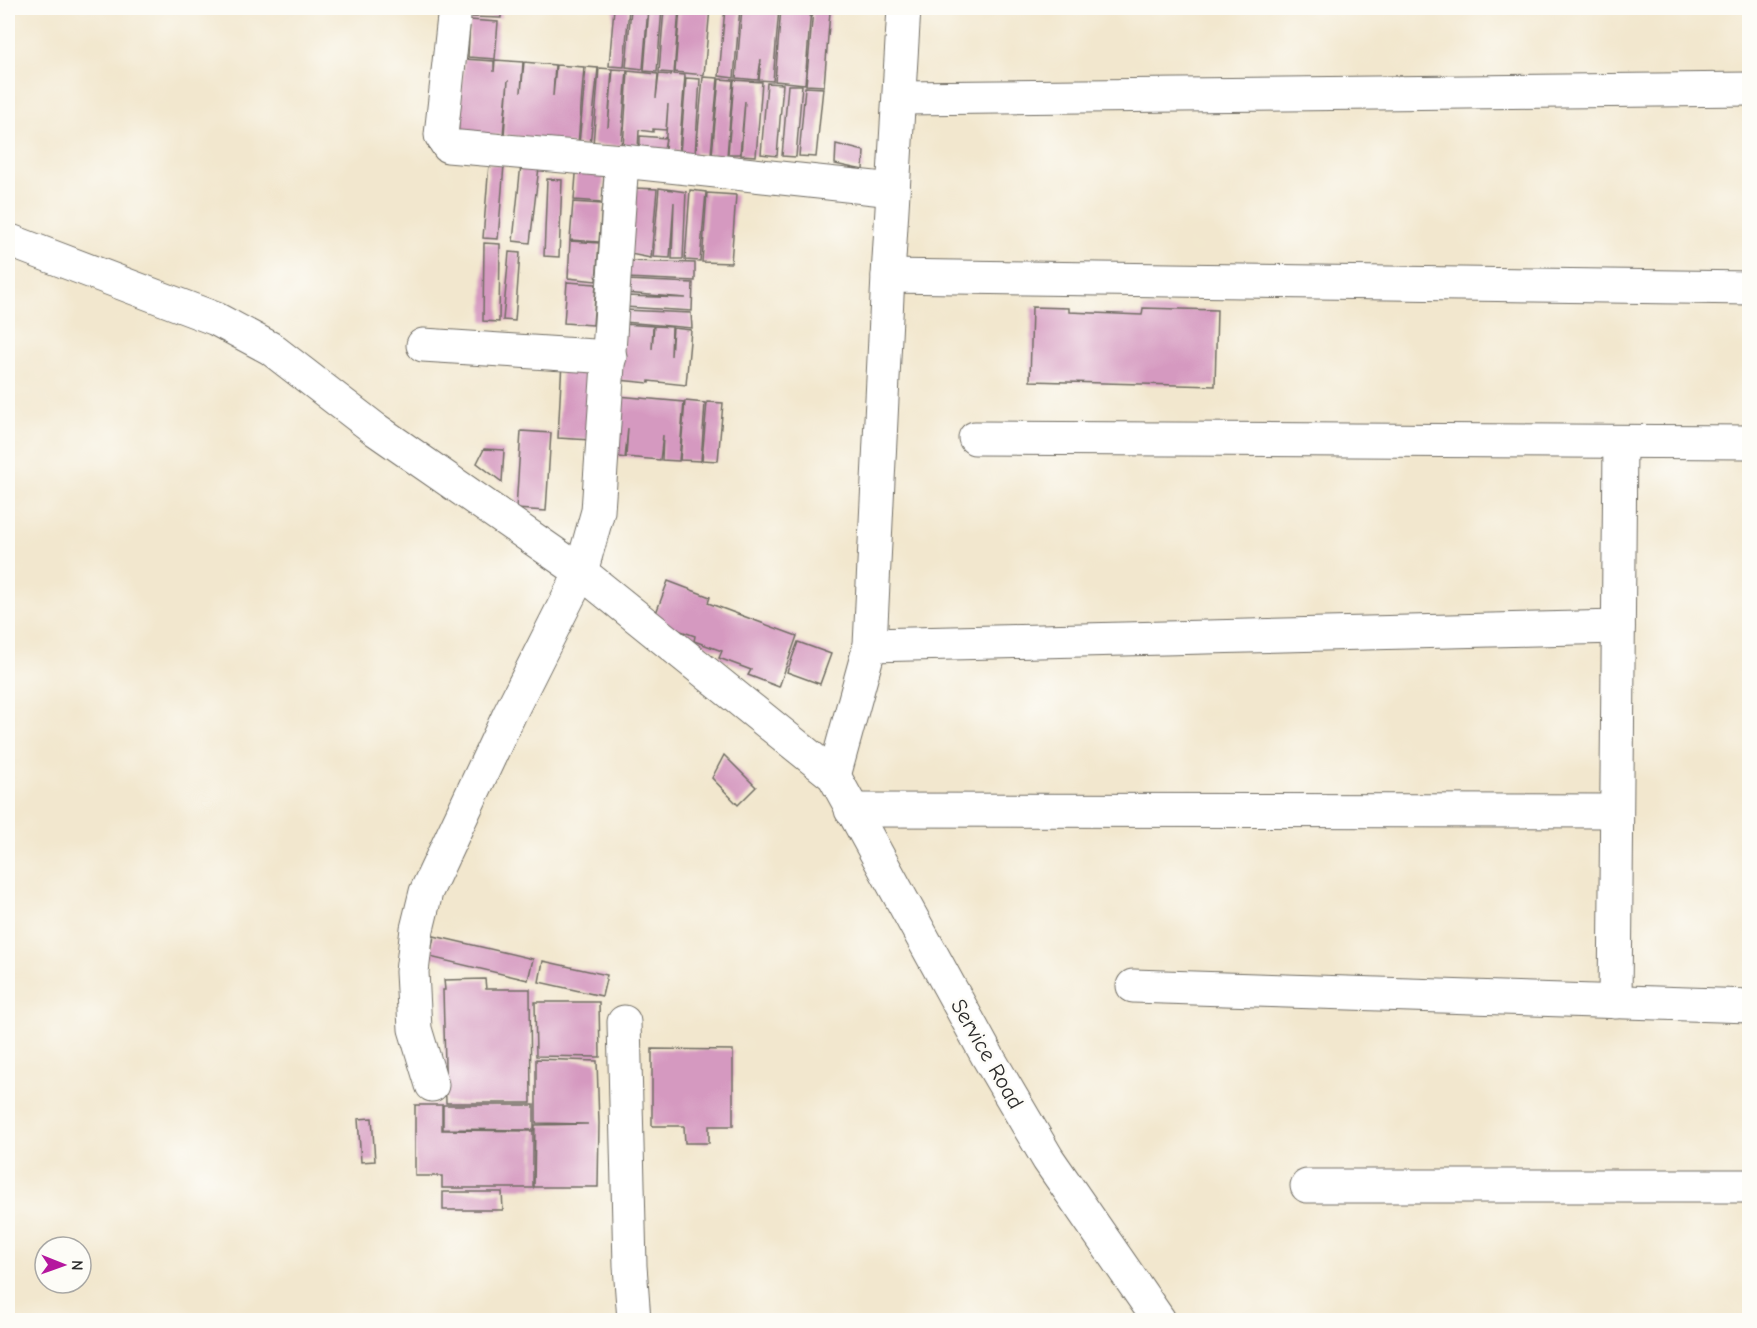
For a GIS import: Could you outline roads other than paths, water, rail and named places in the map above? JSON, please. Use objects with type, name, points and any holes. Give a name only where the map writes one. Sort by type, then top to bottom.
[{"type":"street","points":[[455,8],[441,135],[448,146],[622,161],[893,190]]},
{"type":"street","points":[[8,240],[216,319],[270,348],[375,429],[581,572],[834,776],[870,645],[904,8]]},
{"type":"street","points":[[900,98],[1749,89]]},
{"type":"street","points":[[432,1085],[415,1029],[412,972],[417,929],[426,892],[509,715],[581,572],[598,511],[622,161]]},
{"type":"street","points":[[888,276],[1749,288]]},
{"type":"street","points":[[423,345],[610,357]]},
{"type":"street","points":[[975,438],[1749,442]]},
{"type":"street","points":[[1615,1002],[1620,442]]},
{"type":"street","points":[[870,645],[1618,627]]},
{"type":"street","name":"Service Road","points":[[834,776],[988,1057],[1048,1159],[1159,1320]]},
{"type":"street","points":[[851,810],[1616,811]]},
{"type":"street","points":[[1133,986],[1749,1006]]},
{"type":"street","points":[[624,1022],[630,1266],[634,1320]]},
{"type":"street","points":[[1307,1186],[1749,1186]]}]
